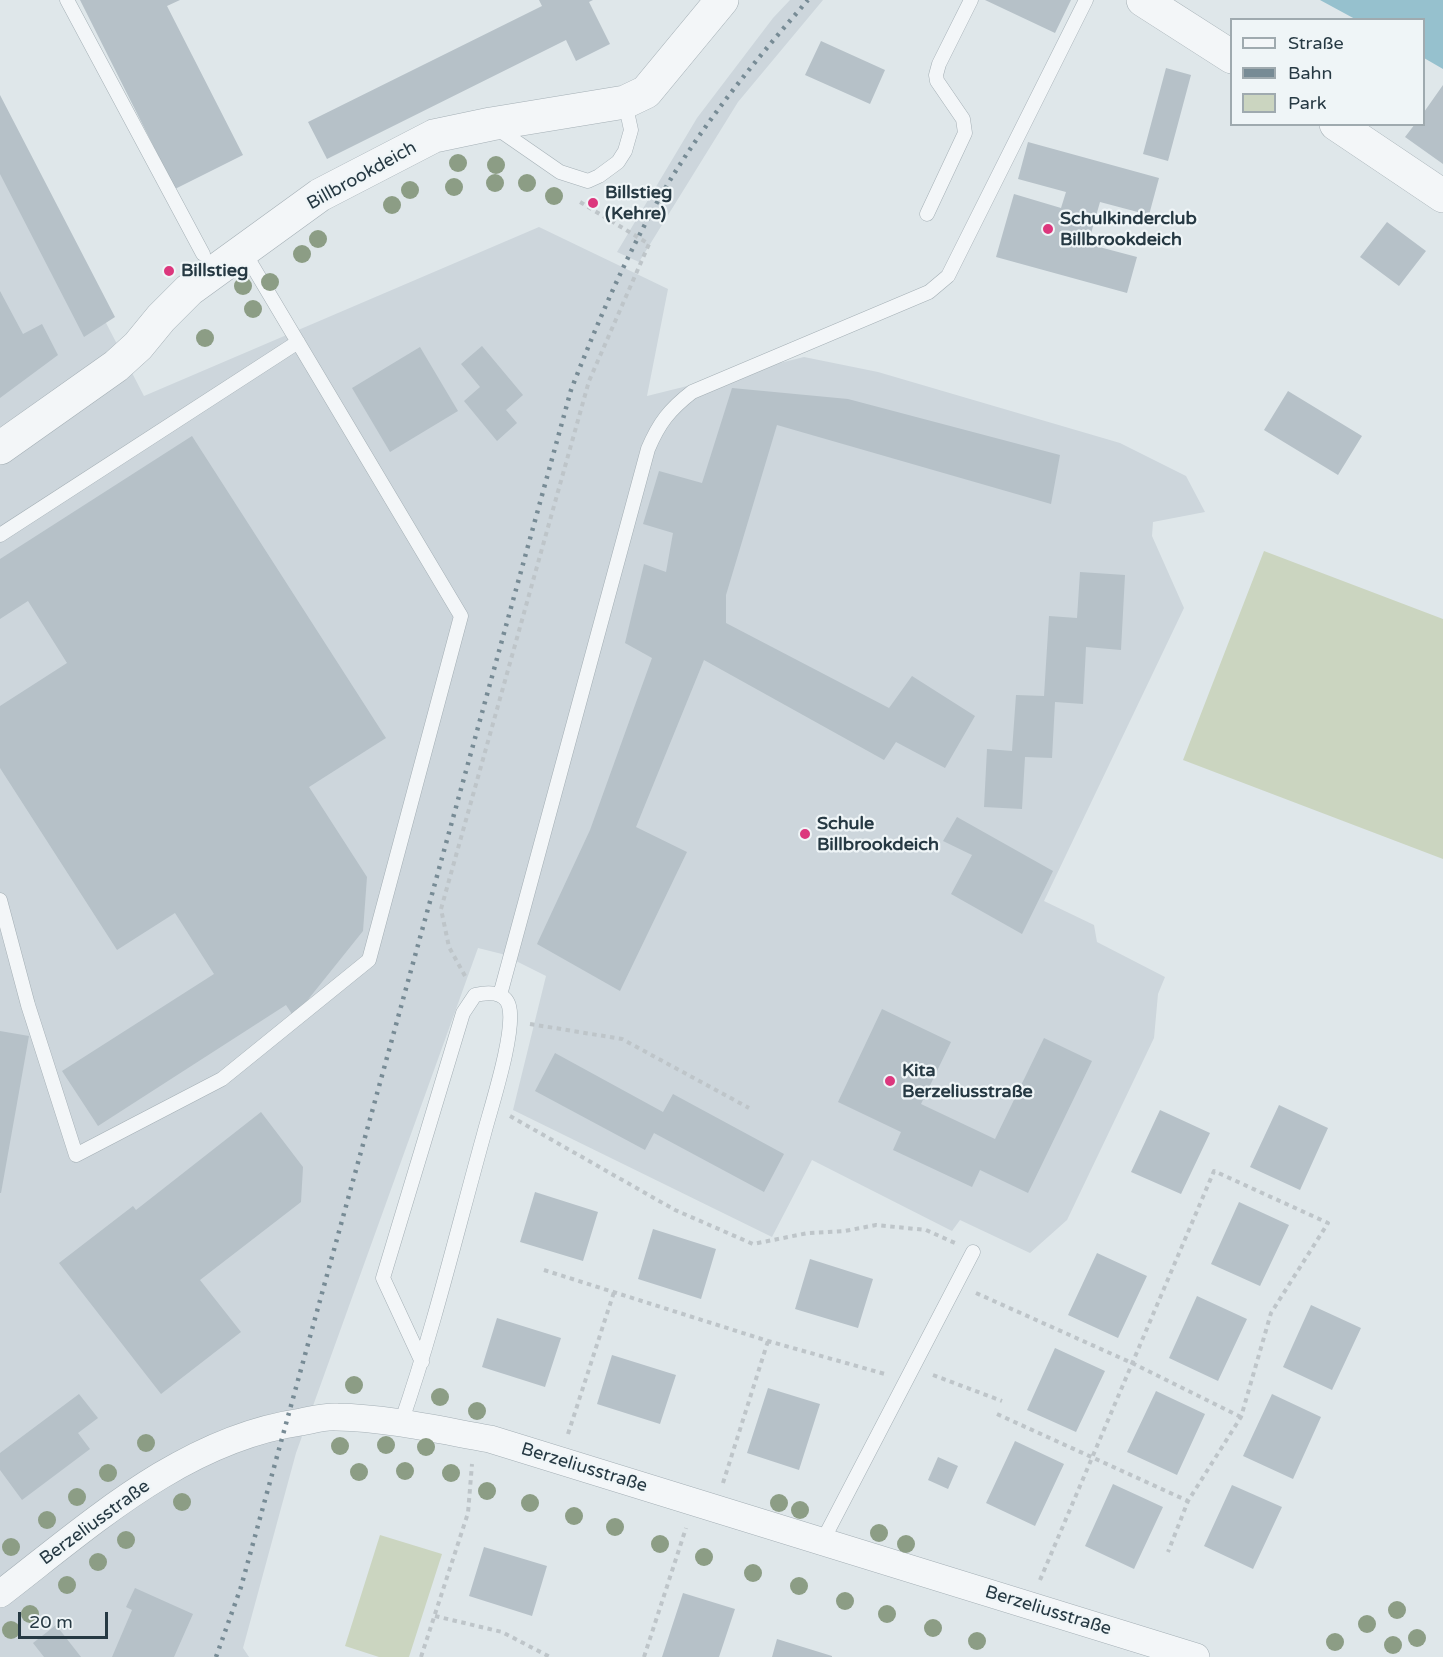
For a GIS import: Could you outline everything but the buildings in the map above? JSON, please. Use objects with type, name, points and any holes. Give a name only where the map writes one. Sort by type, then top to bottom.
[{"type":"street","name":"Billbrookdeich","points":[[0,448],[116,366],[138,346],[161,318],[189,290],[320,195],[434,136],[491,124],[625,102],[646,92],[722,0]]},
{"type":"street","points":[[1143,0],[1230,56]]},
{"type":"street","points":[[1339,126],[1443,196]]},
{"type":"street","name":"Berzeliusstraße","points":[[0,1594],[136,1490],[185,1462],[264,1428],[335,1417],[401,1423],[474,1436],[1196,1657]]},
{"type":"lane","points":[[67,0],[203,254]]},
{"type":"lane","points":[[927,213],[964,133],[963,119],[937,81],[936,75],[939,64],[970,0]]},
{"type":"lane","points":[[500,995],[648,449],[657,427],[673,406],[692,392],[929,292],[948,276],[1086,0]]},
{"type":"lane","points":[[491,124],[560,172],[588,181],[618,162],[625,151],[631,130],[625,102]]},
{"type":"lane","points":[[0,900],[28,1005],[76,1155],[222,1079],[369,960],[460,616],[243,250]]},
{"type":"lane","points":[[0,535],[298,342]]},
{"type":"lane","points":[[401,1423],[422,1362],[492,1105],[512,1022],[509,1003],[500,995],[487,992],[475,995],[463,1013],[383,1278],[422,1362]]},
{"type":"lane","points":[[822,1542],[973,1252]]},
{"type":"path","points":[[475,995],[449,947],[441,909],[589,381],[649,244],[579,204],[588,181]]},
{"type":"path","points":[[512,1022],[622,1039],[749,1108]]},
{"type":"path","points":[[492,1105],[675,1210],[753,1244],[808,1233],[845,1231],[876,1225],[926,1230],[973,1252]]},
{"type":"path","points":[[1029,1605],[1214,1171],[1328,1223],[1271,1313],[1241,1417],[1188,1501],[1168,1552]]},
{"type":"path","points":[[543,1270],[768,1341],[881,1372],[905,1384]]},
{"type":"path","points":[[956,1285],[1132,1363],[1241,1417]]},
{"type":"path","points":[[558,1460],[575,1418],[614,1292]]},
{"type":"path","points":[[644,1657],[706,1506],[728,1464],[768,1341]]},
{"type":"path","points":[[912,1368],[1002,1401]]},
{"type":"path","points":[[997,1414],[1188,1501]]},
{"type":"path","points":[[421,1657],[468,1513],[474,1436]]},
{"type":"path","points":[[435,1616],[502,1632],[550,1657]]},
{"type":"shaded area","points":[[790,0],[823,0],[738,102],[639,262],[617,252],[697,118],[773,18]]},
{"type":"shaded area","points":[[0,119],[144,396],[539,227],[668,289],[647,396],[804,357],[878,372],[1120,443],[1186,476],[1205,512],[1153,522],[1152,536],[1184,608],[1044,901],[1094,925],[1097,942],[1165,977],[1158,994],[1154,1038],[1067,1220],[1030,1253],[960,1220],[952,1231],[812,1160],[772,1237],[513,1110],[546,976],[502,954],[478,948],[296,1453],[243,1648],[249,1657],[0,1657]]},
{"type":"green space","points":[[1264,551],[1443,619],[1443,859],[1183,760]]},
{"type":"green space","points":[[380,1535],[442,1554],[409,1657],[379,1657],[345,1646]]},
{"type":"water","points":[[1320,0],[1443,0],[1443,69],[1425,59],[1425,18],[1353,18]]},
{"type":"railway","points":[[216,1657],[241,1587],[571,390],[617,281],[672,177],[736,86],[808,0]]},
{"type":"place","name":"Billstieg (Kehre)","points":[[593,203]]},
{"type":"place","name":"Schulkinderclub Billbrookdeich","points":[[1048,229]]},
{"type":"place","name":"Billstieg","points":[[169,271]]},
{"type":"place","name":"Schule Billbrookdeich","points":[[805,834]]},
{"type":"place","name":"Kita Berzeliusstraße","points":[[890,1081]]}]
